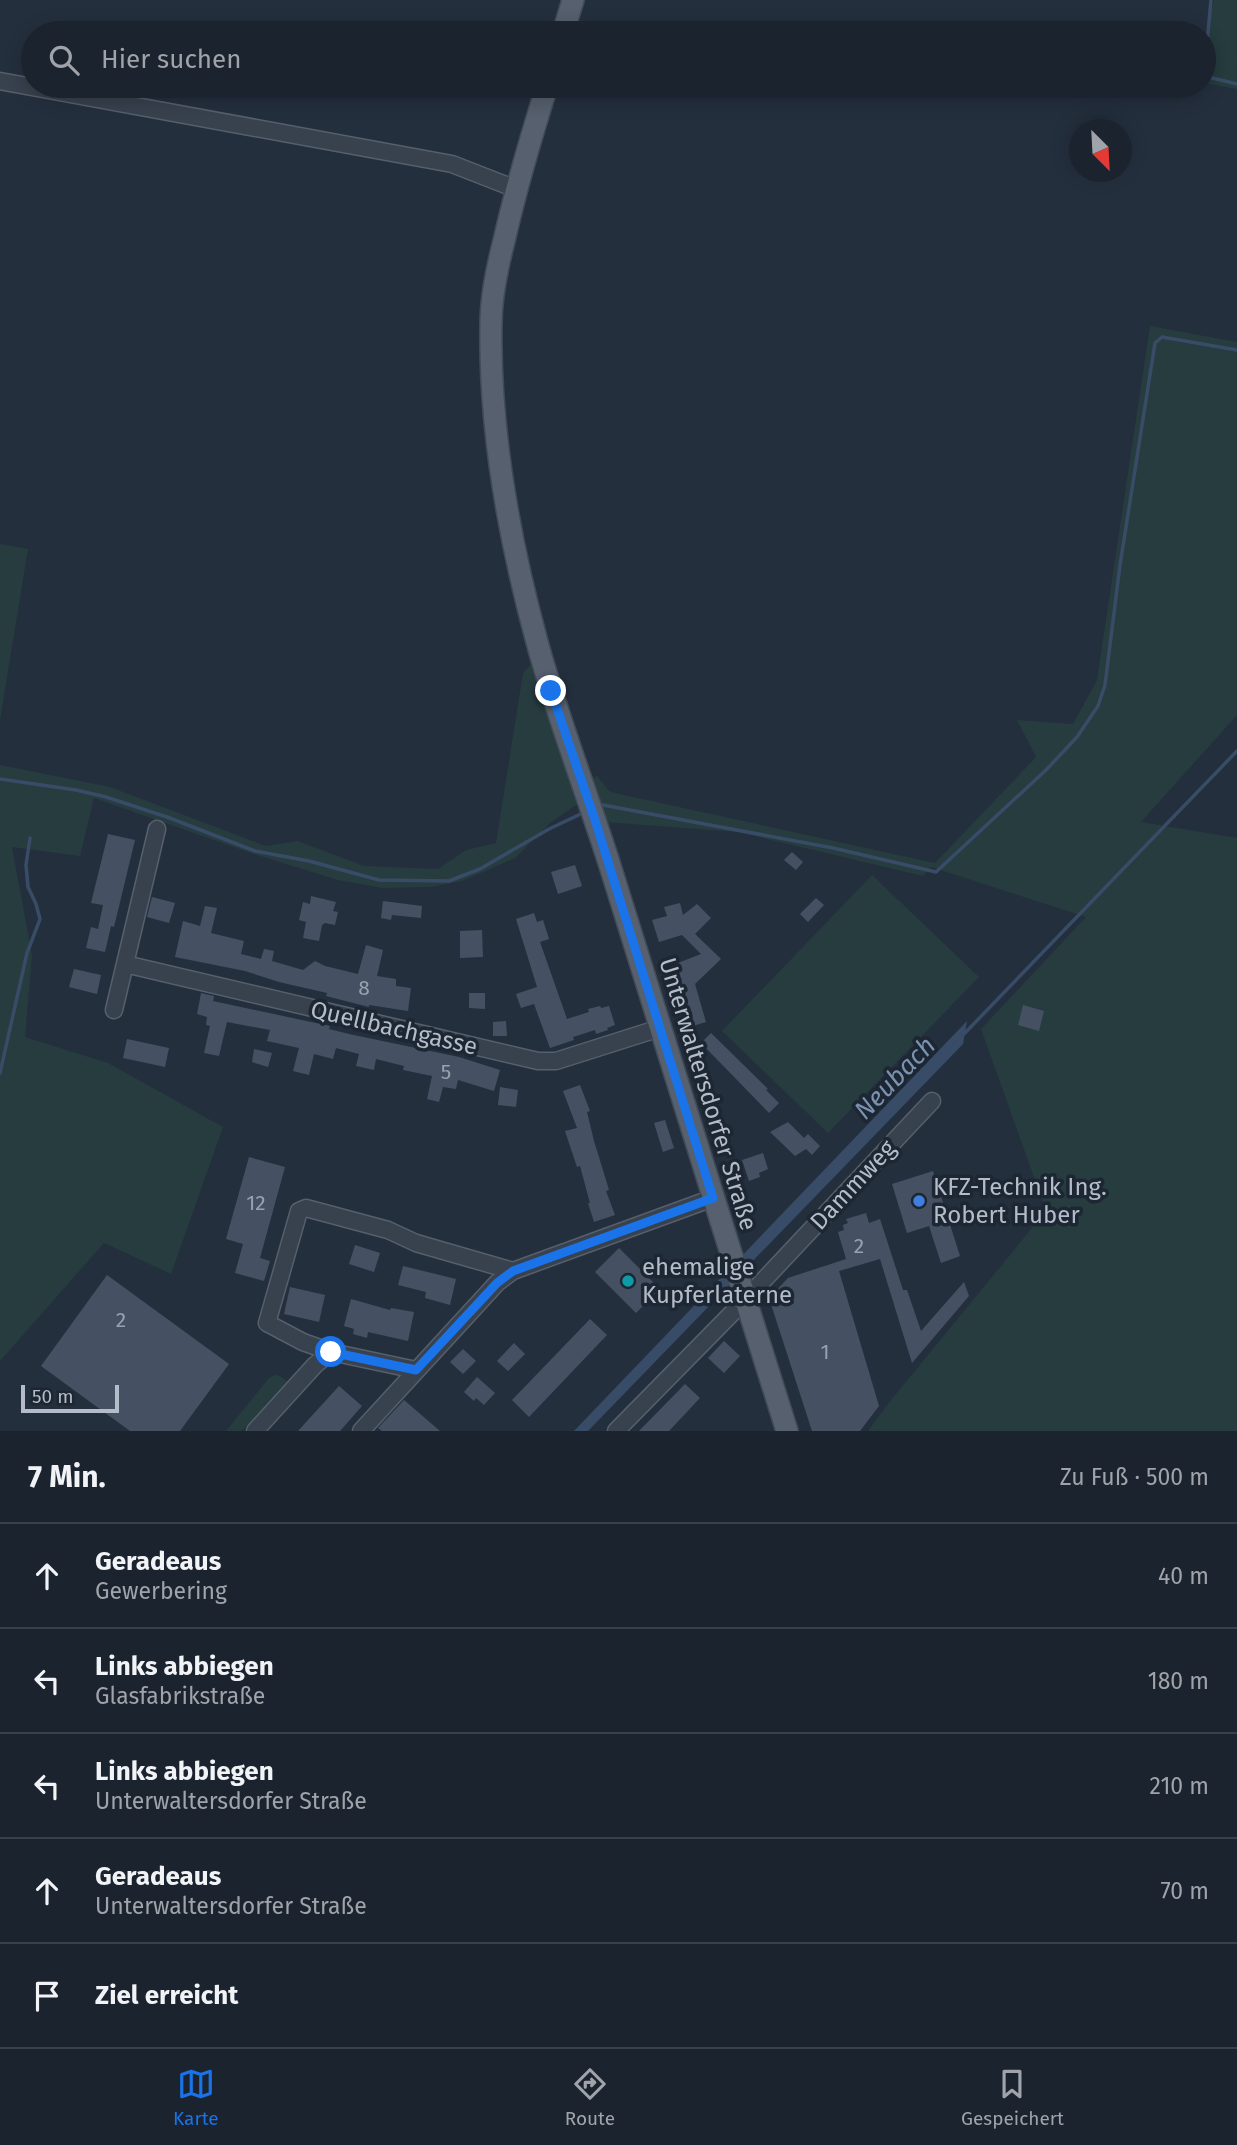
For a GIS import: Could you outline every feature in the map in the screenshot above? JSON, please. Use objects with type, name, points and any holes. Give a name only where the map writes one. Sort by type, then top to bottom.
[{"type":"main road","points":[[567,21],[573,0]]},
{"type":"main road","name":"Unterwaltersdorfer Straße","points":[[543,98],[516,189],[497,271],[491,320],[492,390],[498,457],[510,528],[537,642],[787,1431]]},
{"type":"street","points":[[0,81],[21,85]]},
{"type":"street","points":[[93,98],[452,164],[516,189]]},
{"type":"street","points":[[114,1010],[158,829]]},
{"type":"street","name":"Quellbachgasse","points":[[125,964],[538,1061],[556,1061],[660,1028]]},
{"type":"street","name":"Dammweg","points":[[616,1431],[743,1292],[932,1101]]},
{"type":"street","points":[[361,1431],[497,1283],[513,1271],[713,1198]]},
{"type":"street","points":[[416,1370],[331,1352],[303,1342],[267,1323],[299,1211],[306,1208],[388,1230],[416,1243],[513,1271]]},
{"type":"street","points":[[255,1431],[331,1352]]},
{"type":"green space","points":[[1214,0],[1237,0],[1237,89],[1216,85],[1216,21],[1209,21]]},
{"type":"green space","points":[[1150,326],[1237,342],[1237,715],[1141,822],[1237,838],[1237,1431],[868,1431],[1046,1211],[981,1029],[1086,917],[931,867],[923,876],[738,832],[605,822],[590,780],[597,776],[609,791],[615,793],[935,863],[1036,757],[1017,720],[1073,724],[1097,680]]},
{"type":"green space","points":[[0,544],[28,549],[0,720]]},
{"type":"green space","points":[[534,661],[579,803],[550,823],[515,858],[462,881],[431,887],[382,888],[338,880],[257,855],[94,798],[80,856],[12,847],[32,955],[25,1037],[108,1063],[223,1127],[171,1274],[104,1243],[0,1361],[0,765],[110,787],[266,846],[298,841],[364,866],[438,869],[466,850],[496,843],[523,673]]},
{"type":"green space","points":[[872,875],[979,977],[828,1133],[722,1031]]},
{"type":"green space","points":[[275,1375],[288,1382],[242,1431],[226,1431],[269,1378]]},
{"type":"water","points":[[967,1021],[963,1044],[588,1431],[574,1431]]},
{"type":"building","points":[[108,834],[135,840],[114,927],[111,926],[105,952],[86,948],[91,927],[98,929],[103,905],[91,903]]},
{"type":"building","points":[[792,852],[803,862],[796,870],[784,860]]},
{"type":"building","points":[[575,865],[582,886],[558,894],[551,872]]},
{"type":"building","points":[[311,896],[336,902],[333,911],[338,912],[335,925],[322,925],[319,941],[303,938],[306,922],[299,920],[303,902],[310,904]]},
{"type":"building","points":[[152,897],[175,903],[169,923],[147,917]]},
{"type":"building","points":[[816,898],[824,905],[808,922],[800,914]]},
{"type":"building","points":[[383,901],[422,906],[421,918],[392,915],[391,920],[381,918]]},
{"type":"building","points":[[680,903],[683,915],[697,904],[711,918],[695,934],[721,959],[695,984],[706,1022],[683,1029],[676,1004],[679,1003],[665,968],[701,954],[682,935],[659,942],[652,920],[667,916],[664,907]]},
{"type":"building","points":[[205,906],[217,908],[211,933],[244,941],[241,954],[261,959],[264,949],[274,951],[272,961],[303,970],[315,961],[358,974],[366,945],[383,950],[377,976],[396,979],[396,986],[411,988],[408,1011],[369,1007],[245,971],[175,957],[183,921],[200,926]]},
{"type":"building","points":[[534,913],[537,922],[543,920],[549,939],[540,942],[567,1019],[589,1012],[588,1009],[609,1006],[615,1025],[607,1028],[608,1030],[596,1034],[595,1030],[550,1048],[534,1004],[521,1008],[516,994],[537,987],[516,919]]},
{"type":"building","points":[[482,930],[483,957],[460,958],[460,931]]},
{"type":"building","points":[[74,969],[101,975],[97,994],[69,987]]},
{"type":"building","points":[[201,993],[214,996],[213,1001],[459,1057],[500,1070],[494,1091],[458,1080],[456,1089],[443,1087],[439,1102],[427,1099],[432,1076],[403,1070],[404,1066],[376,1059],[374,1070],[356,1066],[359,1054],[336,1048],[333,1059],[314,1054],[309,1075],[293,1071],[299,1048],[267,1041],[270,1030],[227,1022],[219,1056],[204,1053],[210,1026],[206,1025],[207,1017],[197,1014]]},
{"type":"building","points":[[469,993],[485,993],[485,1009],[469,1008]]},
{"type":"building","points":[[1023,1005],[1044,1011],[1039,1031],[1018,1025]]},
{"type":"building","points":[[506,1021],[507,1036],[493,1036],[493,1022]]},
{"type":"building","points":[[711,1033],[779,1103],[769,1113],[701,1043]]},
{"type":"building","points":[[127,1039],[169,1048],[165,1067],[123,1058]]},
{"type":"building","points":[[254,1049],[272,1053],[268,1067],[252,1062]]},
{"type":"building","points":[[580,1085],[590,1111],[587,1112],[609,1190],[606,1191],[615,1215],[594,1222],[580,1166],[577,1167],[565,1131],[577,1128],[563,1091]]},
{"type":"building","points":[[500,1087],[518,1090],[516,1107],[498,1105]]},
{"type":"building","points":[[665,1120],[674,1148],[663,1152],[654,1123]]},
{"type":"building","points":[[788,1122],[804,1138],[808,1134],[820,1146],[812,1155],[806,1149],[795,1156],[770,1132]]},
{"type":"building","points":[[763,1153],[768,1169],[759,1173],[760,1177],[749,1181],[742,1160]]},
{"type":"building","points":[[249,1157],[285,1167],[260,1258],[270,1261],[264,1281],[235,1273],[243,1244],[226,1239]]},
{"type":"building","points":[[933,1171],[960,1256],[941,1263],[929,1226],[907,1233],[892,1184]]},
{"type":"building","points":[[866,1213],[869,1223],[880,1219],[903,1290],[907,1290],[921,1331],[964,1282],[969,1296],[912,1363],[880,1259],[839,1271],[879,1406],[860,1431],[812,1431],[769,1298],[788,1278],[846,1259],[838,1232],[844,1230],[843,1225],[848,1223],[846,1219]]},
{"type":"building","points":[[355,1245],[380,1253],[374,1272],[349,1264]]},
{"type":"building","name":"ehemalige Kupferlaterne","points":[[619,1248],[660,1289],[636,1313],[595,1272]]},
{"type":"building","points":[[403,1266],[456,1279],[450,1305],[425,1298],[426,1292],[398,1285]]},
{"type":"building","points":[[107,1275],[229,1364],[180,1431],[130,1431],[41,1366]]},
{"type":"building","points":[[290,1287],[325,1295],[319,1322],[284,1314]]},
{"type":"building","points":[[351,1299],[390,1310],[414,1312],[408,1341],[368,1332],[367,1338],[353,1334],[354,1329],[344,1326]]},
{"type":"building","points":[[590,1319],[607,1335],[529,1417],[512,1400]]},
{"type":"building","points":[[724,1341],[740,1356],[724,1373],[708,1358]]},
{"type":"building","points":[[514,1343],[525,1354],[508,1371],[497,1361]]},
{"type":"building","points":[[463,1349],[476,1361],[463,1374],[450,1362]]},
{"type":"building","points":[[477,1377],[495,1393],[484,1405],[464,1392]]},
{"type":"building","points":[[685,1384],[700,1398],[669,1431],[639,1431]]},
{"type":"building","points":[[339,1386],[362,1406],[340,1431],[298,1431]]},
{"type":"building","points":[[404,1400],[440,1431],[382,1431],[378,1428]]},
{"type":"waterway","points":[[1209,21],[1211,0]]},
{"type":"waterway","points":[[1216,79],[1237,84]]},
{"type":"waterway","points":[[599,807],[603,805],[833,848],[936,872],[1046,770],[1077,737],[1098,706],[1105,685],[1120,565],[1155,343],[1162,337],[1237,350]]},
{"type":"waterway","name":"Neubach","points":[[964,1034],[1237,751]]},
{"type":"waterway","points":[[0,779],[106,797],[255,851],[309,861],[379,880],[449,881],[480,869],[549,829],[585,812]]},
{"type":"waterway","points":[[0,1073],[27,953],[40,919],[28,887],[26,865],[30,838]]},
{"type":"place","name":"KFZ-Technik Ing. Robert Huber","points":[[919,1201]]},
{"type":"place","name":"ehemalige Kupferlaterne","points":[[628,1281]]},
{"type":"route","points":[[331,1352],[416,1370],[497,1283],[513,1271],[713,1198],[595,820],[551,691]]}]
